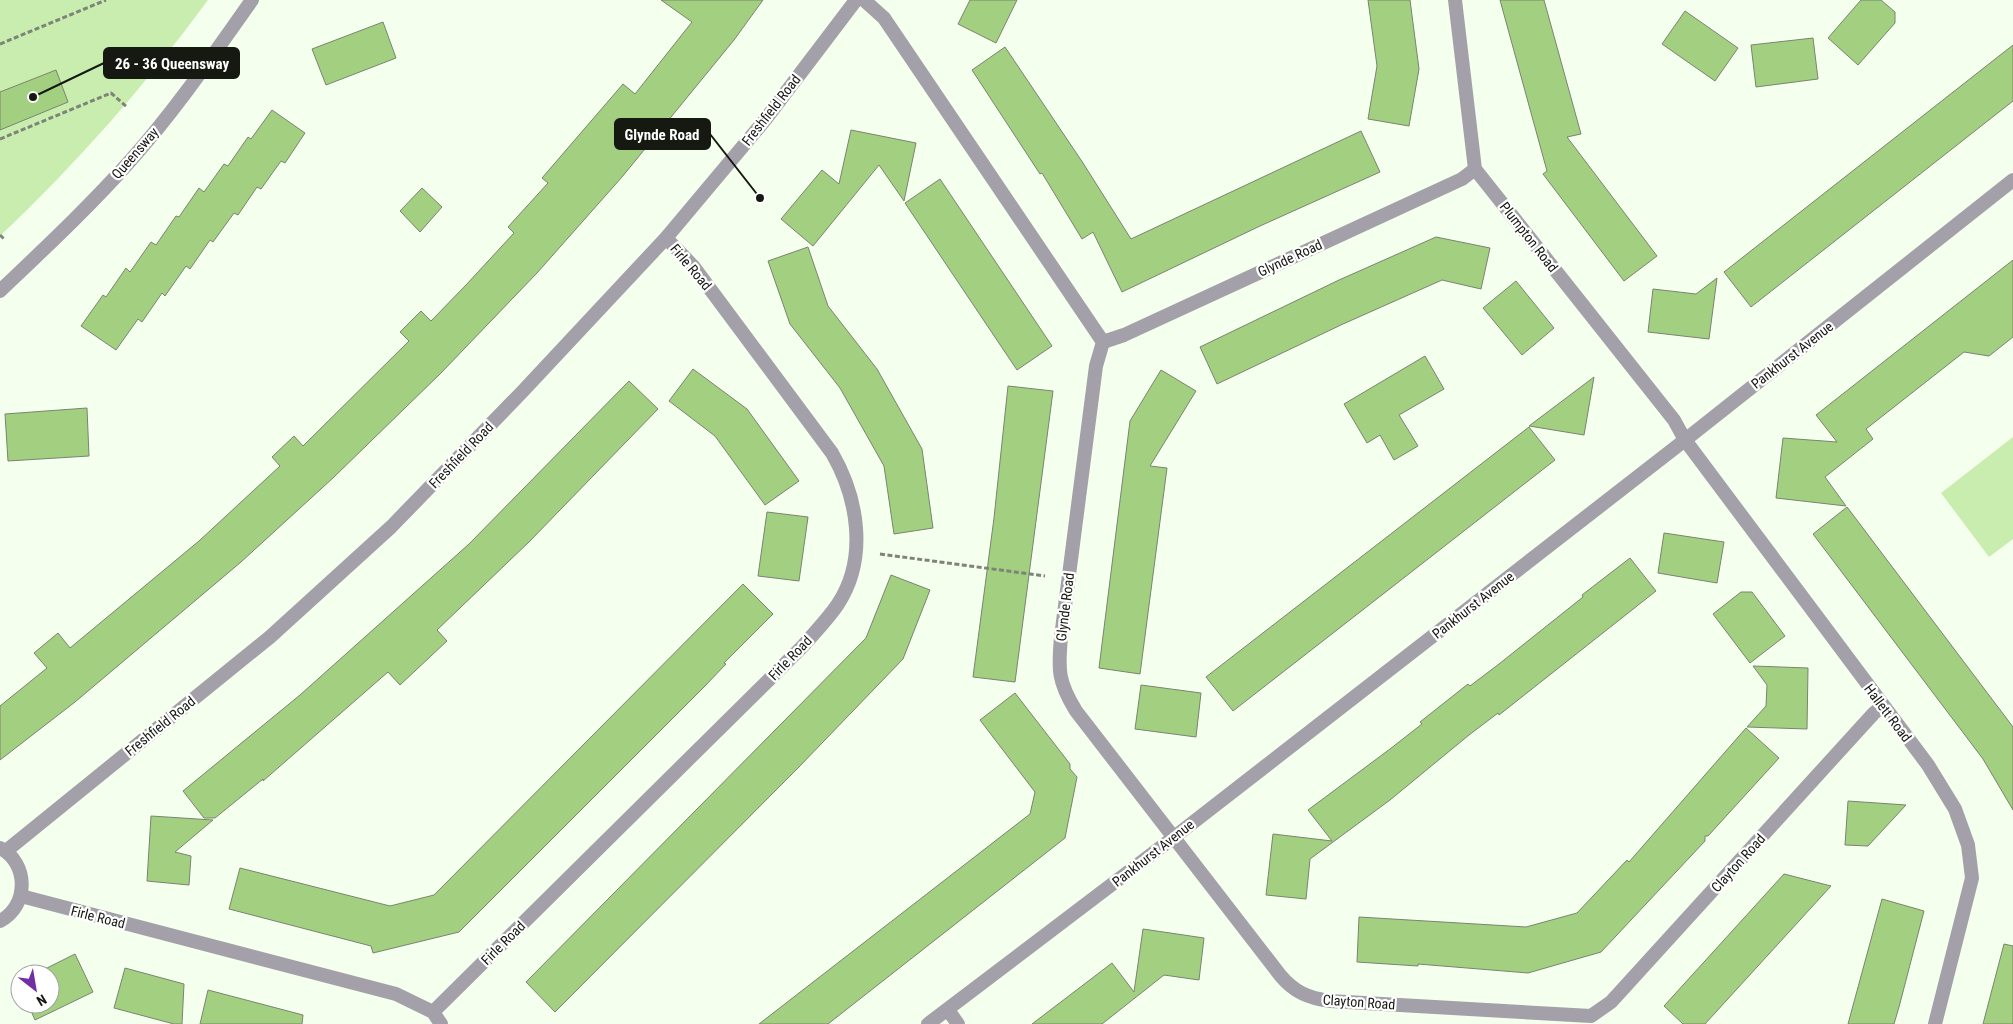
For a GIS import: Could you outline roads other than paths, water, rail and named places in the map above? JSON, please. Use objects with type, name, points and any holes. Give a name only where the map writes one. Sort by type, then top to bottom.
[{"type":"street","name":"Queensway","points":[[0,291],[49,245],[130,161],[193,82],[252,0]]},
{"type":"street","name":"Freshfield Road","points":[[3,850],[270,637],[391,527],[529,385],[666,238],[765,120],[856,0]]},
{"type":"street","points":[[864,0],[884,18],[1103,342]]},
{"type":"street","points":[[1455,0],[1475,169]]},
{"type":"street","name":"Glynde Road","points":[[1173,838],[1076,711],[1066,694],[1061,680],[1059,665],[1068,579],[1096,366],[1103,342],[1124,335],[1462,179],[1475,169]]},
{"type":"street","name":"Plumpton Road","points":[[1475,169],[1674,420],[1685,440]]},
{"type":"street","name":"Pankhurst Avenue","points":[[928,1024],[1173,838],[1685,440],[2013,180]]},
{"type":"street","name":"Firle Road","points":[[21,896],[396,994],[434,1012],[804,646],[838,603],[847,587],[856,552],[854,511],[841,469],[832,453],[693,266],[666,238]]},
{"type":"street","name":"Hallett Road","points":[[1685,440],[1928,765],[1955,809],[1968,845],[1972,878],[1935,1024]]},
{"type":"street","name":"Clayton Road","points":[[1173,838],[1280,975],[1294,990],[1304,995],[1330,1001],[1591,1020],[1611,1002],[1867,721],[1883,706]]},
{"type":"street","points":[[0,921],[16,908],[21,896],[22,884],[21,871],[15,860],[3,850]]},
{"type":"street","points":[[948,1010],[958,1024]]},
{"type":"street","points":[[434,1012],[441,1024]]},
{"type":"place","name":"26 - 36 Queensway","points":[[33,97]]},
{"type":"place","name":"Glynde Road","points":[[760,198]]}]
